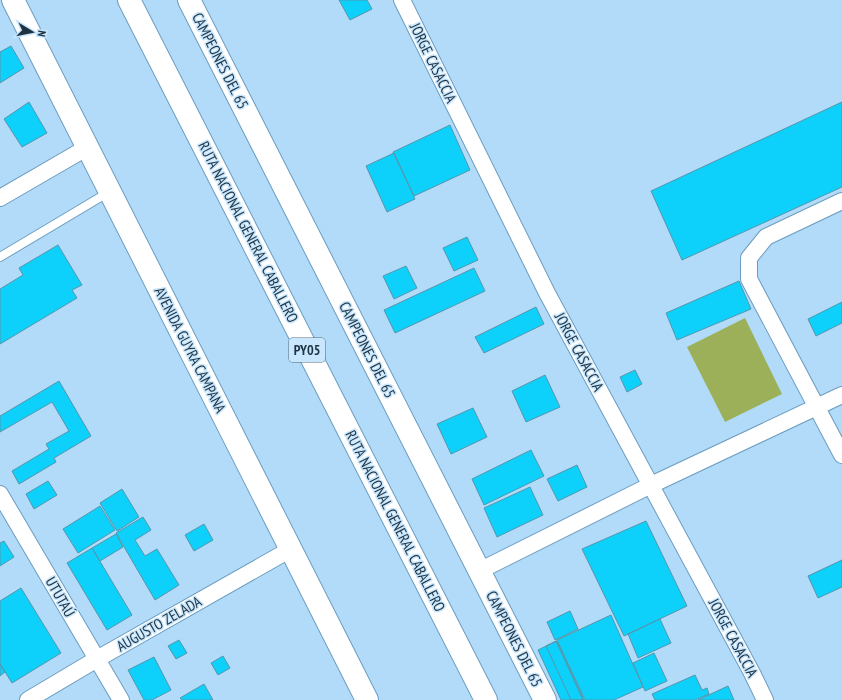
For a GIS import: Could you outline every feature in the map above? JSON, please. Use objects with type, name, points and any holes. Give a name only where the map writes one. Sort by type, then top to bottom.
[{"type":"main road","name":"AVENIDA GUYRA CAMPANA","points":[[13,0],[367,700]]},
{"type":"main road","name":"RUTA NACIONAL GENERAL CABALLERO","points":[[129,0],[486,700]]},
{"type":"main road","name":"CAMPEONES DEL 65","points":[[189,0],[545,700]]},
{"type":"street","name":"JORGE CASACCIA","points":[[402,0],[547,293],[765,700]]},
{"type":"street","points":[[0,198],[88,147]]},
{"type":"street","points":[[842,201],[766,237],[749,258],[749,279],[842,455]]},
{"type":"street","points":[[479,571],[651,485],[842,395]]},
{"type":"street","name":"UTUTAÚ","points":[[0,494],[121,700]]},
{"type":"street","name":"AUGUSTO ZELADA","points":[[28,700],[97,659],[291,549]]},
{"type":"lane","points":[[0,257],[110,191]]},
{"type":"green space","points":[[745,318],[782,394],[725,422],[687,347]]},
{"type":"building","points":[[339,0],[367,0],[372,9],[350,20]]},
{"type":"building","points":[[11,46],[24,68],[0,83],[0,52]]},
{"type":"building","points":[[29,102],[47,133],[22,147],[4,119]]},
{"type":"building","points":[[842,102],[842,187],[682,260],[651,191]]},
{"type":"building","points":[[450,125],[470,170],[414,196],[393,152]]},
{"type":"building","points":[[394,153],[415,199],[387,212],[366,166]]},
{"type":"building","points":[[467,237],[478,260],[454,271],[443,248]]},
{"type":"building","points":[[58,245],[82,285],[72,290],[77,298],[0,344],[0,289],[23,275],[19,268]]},
{"type":"building","points":[[406,266],[417,288],[394,299],[383,276]]},
{"type":"building","points":[[474,268],[485,291],[395,333],[384,310]]},
{"type":"building","points":[[739,281],[751,309],[677,340],[666,313]]},
{"type":"building","points":[[842,302],[842,323],[816,336],[808,319]]},
{"type":"building","points":[[536,307],[544,324],[484,353],[475,337]]},
{"type":"building","points":[[635,370],[642,384],[627,392],[620,377]]},
{"type":"building","points":[[545,375],[560,407],[526,422],[512,391]]},
{"type":"building","points":[[59,381],[91,436],[54,458],[56,462],[19,484],[12,471],[49,449],[46,444],[69,431],[52,402],[0,432],[0,416]]},
{"type":"building","points":[[473,408],[487,437],[451,454],[437,424]]},
{"type":"building","points":[[531,450],[544,476],[484,505],[472,479]]},
{"type":"building","points":[[577,465],[587,487],[558,501],[547,479]]},
{"type":"building","points":[[48,481],[57,495],[34,509],[26,494]]},
{"type":"building","points":[[530,487],[543,515],[497,537],[484,508]]},
{"type":"building","points":[[122,489],[139,517],[117,531],[100,503]]},
{"type":"building","points":[[100,506],[115,530],[78,553],[63,529]]},
{"type":"building","points":[[143,517],[151,530],[135,540],[145,556],[157,549],[179,585],[155,600],[116,533]]},
{"type":"building","points":[[646,521],[687,606],[624,636],[582,549]]},
{"type":"building","points":[[204,524],[213,540],[194,551],[185,535]]},
{"type":"building","points":[[116,534],[123,547],[100,561],[92,548]]},
{"type":"building","points":[[4,541],[14,557],[0,566],[0,543]]},
{"type":"building","points":[[92,548],[132,615],[107,630],[67,563]]},
{"type":"building","points":[[842,560],[842,587],[818,598],[808,576]]},
{"type":"building","points":[[21,588],[61,653],[12,683],[0,664],[0,601]]},
{"type":"building","points":[[570,611],[578,629],[555,640],[547,622]]},
{"type":"building","points":[[611,615],[643,687],[614,700],[585,700],[557,640]]},
{"type":"building","points":[[660,619],[671,643],[638,658],[628,634]]},
{"type":"building","points":[[179,640],[187,653],[176,659],[168,646]]},
{"type":"building","points":[[556,641],[583,700],[561,700],[538,650]]},
{"type":"building","points":[[557,641],[584,700],[571,700],[546,646]]},
{"type":"building","points":[[654,653],[667,681],[645,691],[633,663]]},
{"type":"building","points":[[223,656],[230,668],[218,675],[211,663]]},
{"type":"building","points":[[154,657],[171,690],[152,700],[144,700],[128,670]]},
{"type":"building","points":[[0,664],[5,672],[0,676]]},
{"type":"building","points":[[695,675],[702,690],[707,688],[709,694],[695,700],[655,700],[652,694]]},
{"type":"building","points":[[204,684],[213,700],[182,700],[180,698]]},
{"type":"building","points":[[728,686],[734,700],[698,700]]}]
